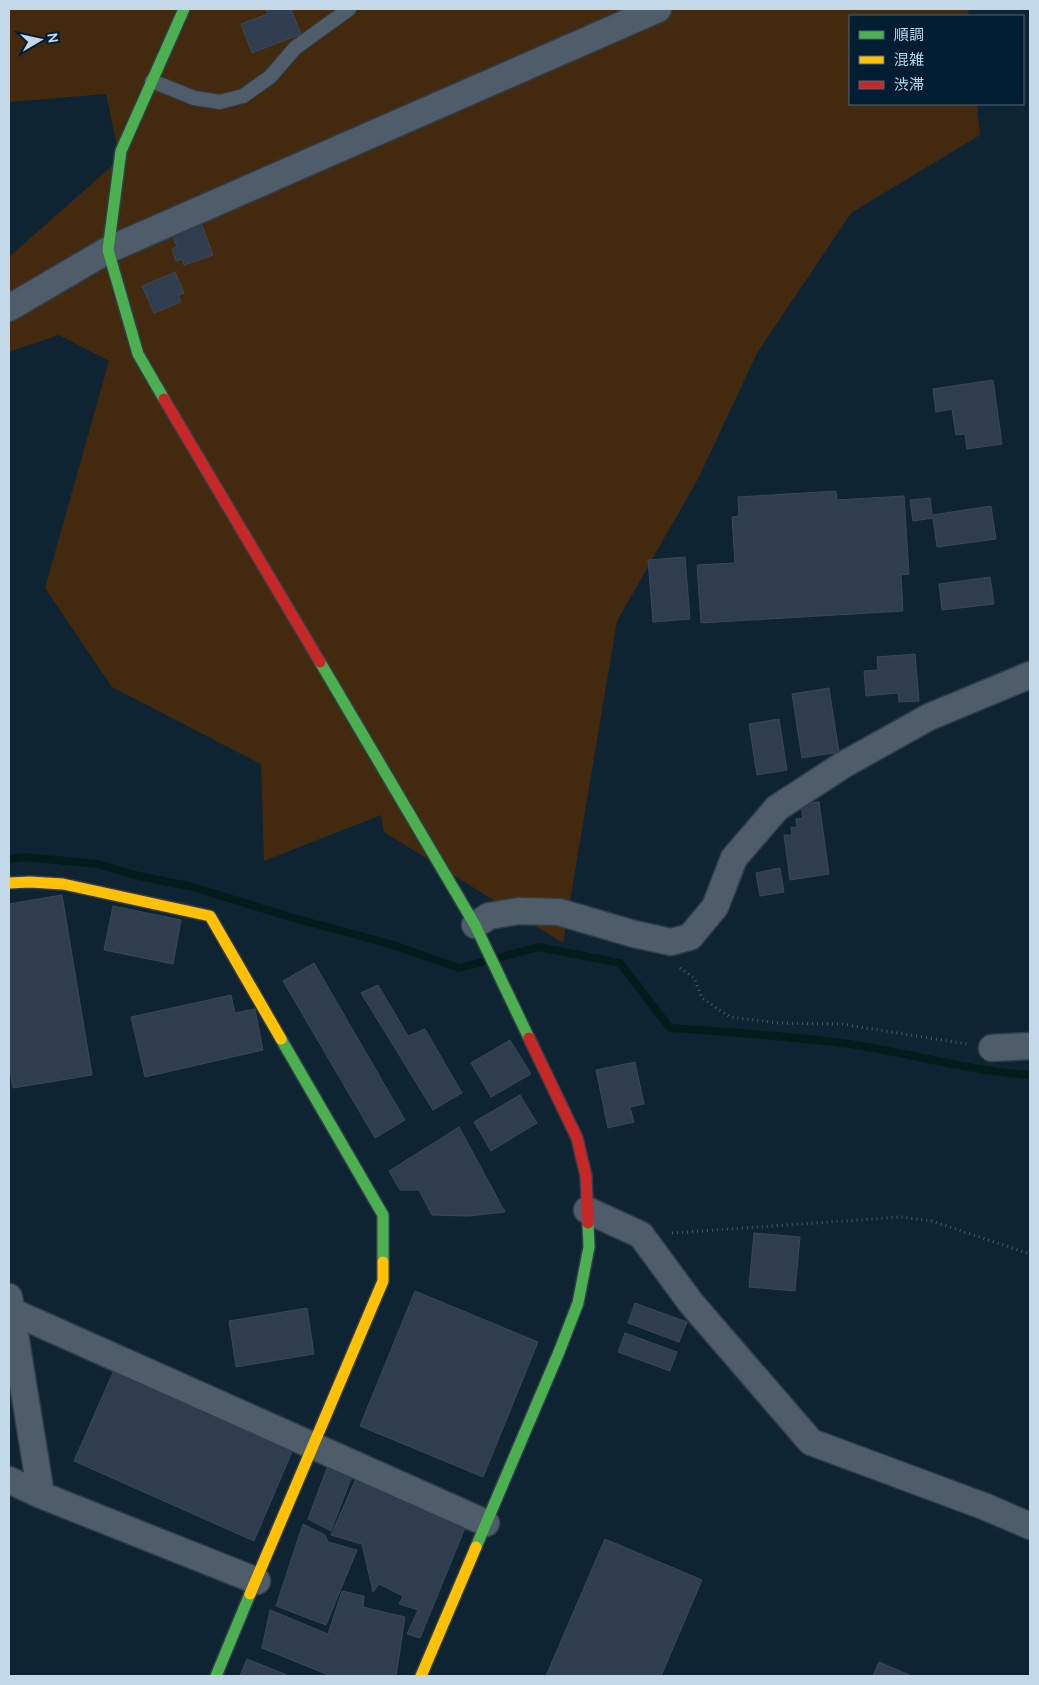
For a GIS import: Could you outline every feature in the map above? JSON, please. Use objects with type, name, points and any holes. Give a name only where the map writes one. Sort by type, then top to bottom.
[{"type":"street","points":[[184,9],[121,151],[108,250],[138,354],[475,924],[577,1138],[586,1176],[588,1247],[578,1303],[421,1676]]},
{"type":"street","points":[[9,308],[108,250],[658,9]]},
{"type":"street","points":[[475,924],[489,916],[520,911],[559,912],[634,934],[671,942],[690,937],[715,907],[734,858],[777,808],[843,766],[929,717],[1030,675]]},
{"type":"street","points":[[9,883],[63,884],[210,916],[383,1215],[383,1281],[216,1676]]},
{"type":"street","points":[[992,1048],[1030,1046]]},
{"type":"street","points":[[587,1210],[641,1235],[691,1303],[811,1442],[986,1507],[1030,1526]]},
{"type":"street","points":[[10,1304],[313,1446],[486,1523]]},
{"type":"street","points":[[10,1304],[41,1495]]},
{"type":"street","points":[[9,1480],[41,1495],[257,1581]]},
{"type":"lane","points":[[152,81],[194,98],[220,102],[243,96],[270,77],[295,48],[349,9]]},
{"type":"path","points":[[679,967],[694,978],[702,998],[730,1017],[779,1023],[841,1024],[992,1048]]},
{"type":"path","points":[[641,1235],[901,1217],[932,1221],[1030,1254]]},
{"type":"shaded area","points":[[9,9],[968,9],[969,15],[849,15],[849,105],[977,105],[980,135],[851,213],[757,353],[699,477],[617,621],[563,943],[384,832],[381,815],[264,861],[261,764],[112,687],[45,588],[109,361],[59,335],[9,352],[9,257],[120,159],[106,94],[9,102]]},
{"type":"building","points":[[266,9],[291,9],[301,34],[252,53],[241,24],[268,14]]},
{"type":"building","points":[[199,217],[213,255],[184,265],[182,259],[176,261],[172,249],[177,247],[170,228]]},
{"type":"building","points":[[175,272],[184,293],[178,295],[181,302],[154,313],[142,286]]},
{"type":"building","points":[[993,380],[1002,444],[967,449],[965,434],[956,435],[952,409],[936,412],[933,389]]},
{"type":"building","points":[[836,491],[837,500],[904,496],[909,574],[901,575],[903,611],[701,623],[697,565],[735,563],[732,517],[739,516],[738,497]]},
{"type":"building","points":[[930,498],[932,515],[991,506],[996,539],[937,547],[933,518],[913,521],[910,500]]},
{"type":"building","points":[[685,557],[690,619],[653,622],[648,560]]},
{"type":"building","points":[[990,577],[994,604],[942,610],[939,584]]},
{"type":"building","points":[[915,654],[919,701],[899,702],[898,693],[866,696],[864,671],[878,670],[877,657]]},
{"type":"building","points":[[829,688],[839,752],[802,758],[792,694]]},
{"type":"building","points":[[779,719],[787,770],[757,775],[749,724]]},
{"type":"building","points":[[819,802],[829,874],[790,880],[784,835],[792,835],[791,827],[797,828],[796,819],[803,818],[801,804]]},
{"type":"building","points":[[780,868],[784,892],[760,896],[756,873]]},
{"type":"building","points":[[62,895],[92,1075],[13,1088],[9,1063],[9,904]]},
{"type":"building","points":[[113,906],[181,920],[173,964],[104,950]]},
{"type":"building","points":[[314,963],[405,1120],[375,1138],[283,981]]},
{"type":"building","points":[[378,985],[408,1036],[425,1029],[462,1093],[433,1110],[361,993]]},
{"type":"building","points":[[231,995],[235,1013],[255,1009],[263,1050],[145,1077],[131,1017]]},
{"type":"building","points":[[510,1040],[531,1074],[491,1097],[471,1063]]},
{"type":"building","points":[[635,1062],[644,1104],[630,1107],[634,1122],[608,1128],[596,1070]]},
{"type":"building","points":[[520,1095],[537,1123],[491,1151],[474,1122]]},
{"type":"building","points":[[459,1127],[505,1212],[468,1216],[432,1215],[419,1190],[400,1190],[389,1171]]},
{"type":"building","points":[[754,1233],[800,1237],[795,1291],[749,1287]]},
{"type":"building","points":[[415,1291],[538,1342],[483,1477],[360,1426]]},
{"type":"building","points":[[635,1303],[687,1322],[679,1342],[628,1323]]},
{"type":"building","points":[[307,1308],[314,1354],[236,1367],[229,1321]]},
{"type":"building","points":[[625,1333],[677,1352],[670,1371],[618,1352]]},
{"type":"building","points":[[115,1368],[294,1447],[254,1541],[74,1461]]},
{"type":"building","points":[[330,1460],[355,1468],[331,1531],[308,1519]]},
{"type":"building","points":[[358,1474],[467,1523],[420,1638],[407,1634],[418,1610],[399,1604],[403,1596],[379,1584],[373,1592],[362,1544],[331,1535]]},
{"type":"building","points":[[303,1524],[325,1535],[328,1542],[357,1550],[326,1625],[276,1606]]},
{"type":"building","points":[[605,1539],[702,1580],[661,1676],[546,1676]]},
{"type":"building","points":[[342,1591],[364,1596],[363,1607],[405,1617],[396,1676],[331,1676],[262,1648],[270,1610],[328,1634]]},
{"type":"building","points":[[247,1659],[287,1675],[240,1676]]},
{"type":"building","points":[[879,1662],[912,1676],[873,1676]]},
{"type":"waterway","points":[[9,859],[24,857],[97,864],[139,876],[193,887],[290,917],[390,944],[459,968],[539,947],[620,963],[670,1028],[782,1036],[849,1044],[985,1070],[1030,1075]]},
{"type":"traffic: fast","points":[[164,399],[138,354],[108,250],[121,151],[184,9]]},
{"type":"traffic: fast","points":[[320,662],[475,925],[529,1038]]},
{"type":"traffic: fast","points":[[281,1039],[383,1215],[383,1262]]},
{"type":"traffic: fast","points":[[476,1547],[578,1303],[589,1247],[588,1223]]},
{"type":"traffic: fast","points":[[216,1676],[250,1594]]},
{"type":"traffic: slow","points":[[9,883],[63,884],[210,916],[281,1039]]},
{"type":"traffic: slow","points":[[250,1594],[383,1281],[383,1262]]},
{"type":"traffic: slow","points":[[421,1676],[476,1547]]},
{"type":"traffic: jam","points":[[164,399],[320,662]]},
{"type":"traffic: jam","points":[[529,1038],[577,1138],[586,1176],[588,1223]]}]
